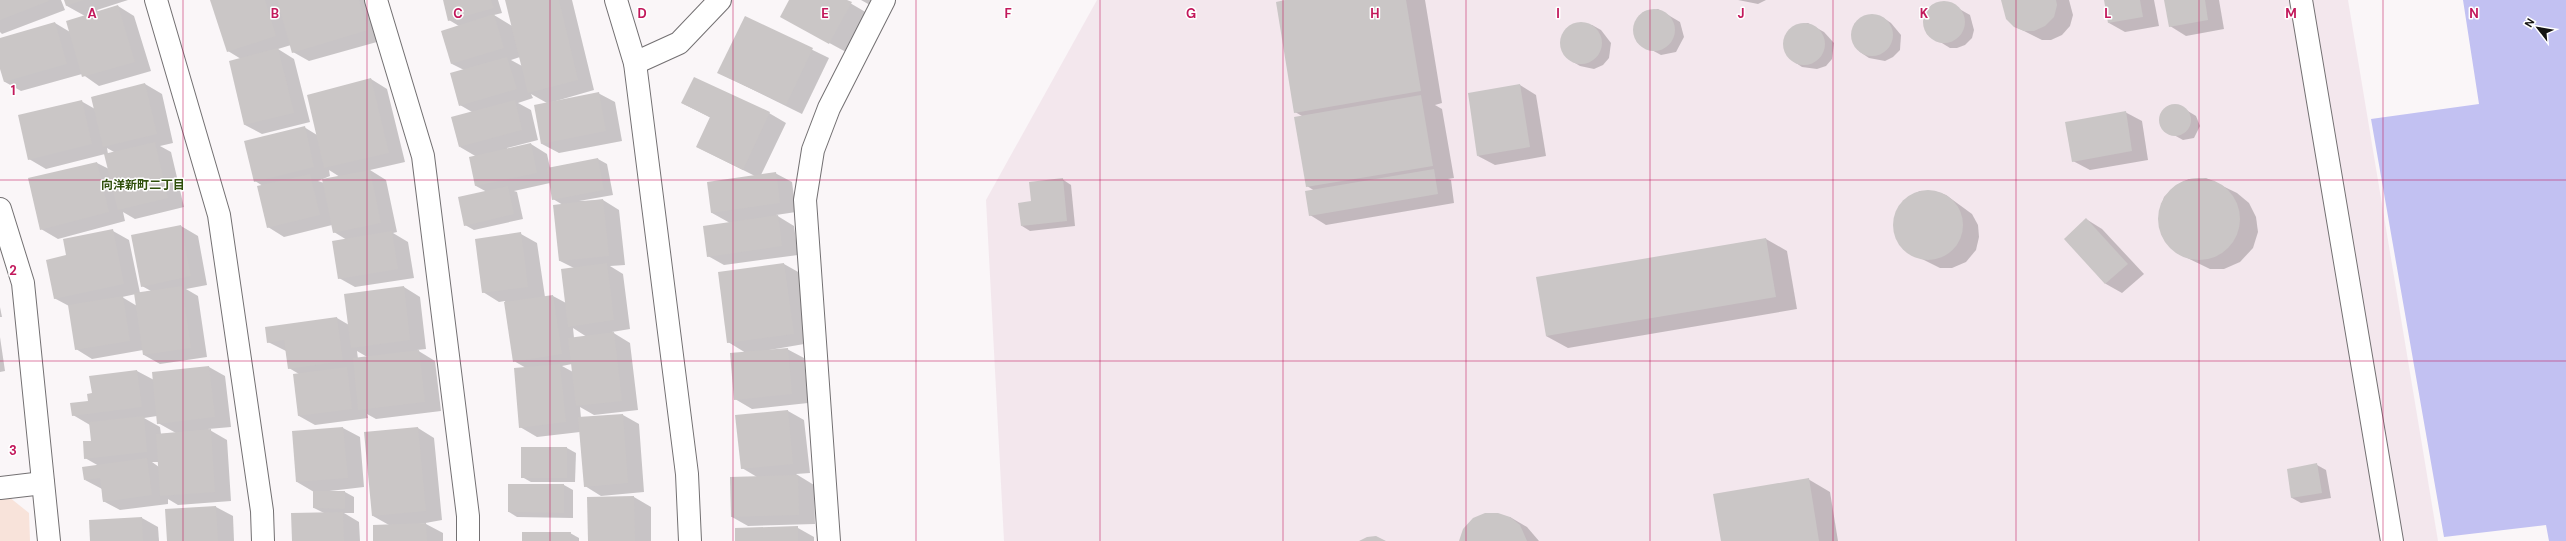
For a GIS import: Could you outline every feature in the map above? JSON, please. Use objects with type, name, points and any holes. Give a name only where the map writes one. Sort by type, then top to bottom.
[{"type":"street","points":[[156,0],[219,215],[262,511],[263,541]]},
{"type":"street","points":[[376,0],[423,156],[468,516],[468,541]]},
{"type":"street","points":[[616,0],[635,63],[687,474],[690,541]]},
{"type":"street","points":[[635,63],[679,43],[720,0]]},
{"type":"street","points":[[830,541],[805,200],[816,143],[829,108],[884,0]]},
{"type":"street","points":[[2301,0],[2392,541]]},
{"type":"street","points":[[0,209],[23,283],[49,541]]},
{"type":"street","points":[[0,488],[43,483]]},
{"type":"shaded area","points":[[1097,0],[2348,0],[2438,541],[1004,541],[986,200]]},
{"type":"shaded area","points":[[9,497],[29,513],[30,541],[0,541],[0,498]]},
{"type":"water","points":[[2463,0],[2566,0],[2566,541],[2549,541],[2546,525],[2444,537],[2371,119],[2479,104]]},
{"type":"building","points":[[0,0],[48,0],[49,1],[0,20]]},
{"type":"building","points":[[64,0],[84,0],[66,6]]},
{"type":"building","points":[[210,0],[265,0],[276,36],[227,52]]},
{"type":"building","points":[[277,0],[359,0],[368,30],[292,53]]},
{"type":"building","points":[[443,0],[491,0],[494,8],[448,21]]},
{"type":"building","points":[[505,0],[559,0],[578,80],[528,93]]},
{"type":"building","points":[[789,0],[847,0],[852,2],[829,44],[780,17]]},
{"type":"building","points":[[1285,0],[1406,0],[1421,91],[1294,113],[1276,2]]},
{"type":"building","points":[[2001,0],[2056,0],[2057,5],[2054,17],[2045,26],[2034,31],[2024,31],[2014,27],[2006,19]]},
{"type":"building","points":[[2104,0],[2140,0],[2143,17],[2108,23]]},
{"type":"building","points":[[2164,0],[2205,0],[2208,20],[2169,27]]},
{"type":"building","points":[[1940,1],[1948,1],[1956,4],[1962,10],[1965,22],[1962,34],[1956,40],[1948,43],[1940,43],[1932,40],[1926,34],[1923,26],[1923,18],[1926,10],[1932,4]]},
{"type":"building","points":[[118,5],[135,62],[82,77],[66,21]]},
{"type":"building","points":[[1650,9],[1658,9],[1666,12],[1672,18],[1675,30],[1672,42],[1666,48],[1658,51],[1650,51],[1642,48],[1636,42],[1633,34],[1633,26],[1636,18],[1642,12]]},
{"type":"building","points":[[494,14],[504,48],[451,64],[441,31]]},
{"type":"building","points":[[1868,14],[1876,14],[1884,17],[1890,23],[1893,35],[1890,47],[1884,53],[1876,56],[1868,56],[1860,53],[1854,47],[1851,39],[1851,31],[1854,23],[1860,17]]},
{"type":"building","points":[[745,16],[813,48],[786,105],[717,73]]},
{"type":"building","points":[[55,22],[67,64],[4,82],[0,69],[0,38]]},
{"type":"building","points":[[1577,22],[1585,22],[1593,25],[1599,31],[1602,43],[1599,55],[1593,61],[1585,64],[1577,64],[1569,61],[1563,55],[1560,47],[1560,39],[1563,31],[1569,25]]},
{"type":"building","points":[[1800,23],[1808,23],[1816,26],[1822,32],[1825,44],[1822,56],[1816,62],[1808,65],[1800,65],[1792,62],[1786,56],[1783,48],[1783,40],[1786,32],[1792,26]]},
{"type":"building","points":[[278,48],[294,113],[244,125],[229,61]]},
{"type":"building","points":[[507,57],[517,89],[459,106],[450,73]]},
{"type":"building","points":[[694,77],[770,112],[743,170],[696,147],[710,117],[681,103]]},
{"type":"building","points":[[371,78],[389,153],[324,168],[307,95]]},
{"type":"building","points":[[145,83],[157,134],[103,147],[91,97]]},
{"type":"building","points":[[1520,84],[1530,147],[1477,156],[1468,93]]},
{"type":"building","points":[[599,92],[606,131],[541,144],[534,105]]},
{"type":"building","points":[[1421,95],[1433,166],[1306,187],[1294,117]]},
{"type":"building","points":[[82,100],[92,144],[28,160],[18,115]]},
{"type":"building","points":[[515,100],[522,130],[459,147],[451,117]]},
{"type":"building","points":[[2172,104],[2178,104],[2188,111],[2191,120],[2190,126],[2184,133],[2178,136],[2172,136],[2162,129],[2159,123],[2159,117],[2166,107]]},
{"type":"building","points":[[2126,111],[2132,151],[2072,162],[2065,122]]},
{"type":"building","points":[[305,126],[314,167],[254,182],[244,141]]},
{"type":"building","points":[[155,142],[168,198],[118,210],[104,154]]},
{"type":"building","points":[[531,143],[537,173],[475,186],[469,157]]},
{"type":"building","points":[[598,158],[604,190],[552,200],[547,168]]},
{"type":"building","points":[[97,162],[109,212],[40,230],[28,178]]},
{"type":"building","points":[[1434,169],[1438,194],[1309,216],[1305,191]]},
{"type":"building","points":[[370,170],[381,223],[333,233],[322,179]]},
{"type":"building","points":[[776,172],[780,203],[711,213],[707,182]]},
{"type":"building","points":[[310,174],[320,215],[267,228],[257,186]]},
{"type":"building","points":[[1063,178],[1067,221],[1021,226],[1018,203],[1031,201],[1029,182]]},
{"type":"building","points":[[2191,178],[2207,178],[2222,185],[2233,196],[2240,211],[2240,227],[2237,235],[2228,248],[2215,257],[2207,260],[2191,260],[2176,253],[2165,242],[2158,227],[2158,211],[2165,196],[2176,185]]},
{"type":"building","points":[[508,186],[514,214],[464,226],[458,197]]},
{"type":"building","points":[[1928,190],[1941,193],[1953,200],[1960,212],[1963,225],[1960,238],[1953,250],[1941,257],[1928,260],[1915,257],[1903,250],[1896,238],[1893,225],[1896,212],[1903,200],[1915,193]]},
{"type":"building","points":[[603,199],[609,256],[559,261],[553,205]]},
{"type":"building","points":[[778,215],[782,246],[707,257],[703,226]]},
{"type":"building","points":[[2086,218],[2128,264],[2105,284],[2064,239]]},
{"type":"building","points":[[181,225],[191,276],[141,287],[131,235]]},
{"type":"building","points":[[113,229],[124,284],[54,299],[46,260],[66,255],[63,239]]},
{"type":"building","points":[[392,231],[398,269],[338,279],[332,241]]},
{"type":"building","points":[[521,232],[528,287],[482,293],[475,239]]},
{"type":"building","points":[[1766,238],[1776,297],[1546,336],[1536,277]]},
{"type":"building","points":[[607,263],[614,320],[568,327],[561,269]]},
{"type":"building","points":[[784,263],[794,334],[727,343],[718,272]]},
{"type":"building","points":[[182,286],[191,348],[143,355],[134,293]]},
{"type":"building","points":[[404,286],[410,340],[351,348],[344,294]]},
{"type":"building","points":[[553,295],[562,354],[513,362],[504,302]]},
{"type":"building","points":[[123,296],[130,341],[75,350],[68,305]]},
{"type":"building","points":[[337,317],[343,361],[288,369],[284,340],[267,343],[265,327]]},
{"type":"building","points":[[614,332],[622,401],[576,406],[568,338]]},
{"type":"building","points":[[788,348],[792,394],[734,400],[730,353]]},
{"type":"building","points":[[419,350],[425,402],[358,410],[353,358]]},
{"type":"building","points":[[560,364],[566,422],[519,428],[514,368]]},
{"type":"building","points":[[209,366],[215,417],[157,424],[152,372]]},
{"type":"building","points":[[347,367],[352,409],[298,416],[293,374]]},
{"type":"building","points":[[137,370],[142,407],[72,416],[70,403],[88,401],[87,394],[92,393],[89,376]]},
{"type":"building","points":[[788,410],[793,464],[741,469],[735,415]]},
{"type":"building","points":[[623,414],[628,483],[584,487],[578,417]]},
{"type":"building","points":[[144,416],[147,452],[84,459],[83,441],[91,441],[89,422]]},
{"type":"building","points":[[343,427],[348,478],[296,482],[292,431]]},
{"type":"building","points":[[418,427],[426,511],[372,516],[364,432]]},
{"type":"building","points":[[211,429],[215,492],[160,496],[156,434]]},
{"type":"building","points":[[521,447],[567,447],[567,478],[521,478]]},
{"type":"building","points":[[147,458],[152,495],[103,502],[100,478],[84,480],[82,467]]},
{"type":"building","points":[[2317,463],[2322,493],[2291,498],[2287,469]]},
{"type":"building","points":[[798,475],[799,515],[731,517],[730,477]]},
{"type":"building","points":[[1809,478],[1819,541],[1721,541],[1713,494]]},
{"type":"building","points":[[508,484],[564,484],[564,513],[508,512]]},
{"type":"building","points":[[313,491],[345,491],[345,509],[313,508]]},
{"type":"building","points":[[634,496],[635,541],[588,541],[587,497]]},
{"type":"building","points":[[216,506],[218,541],[167,541],[165,509]]},
{"type":"building","points":[[343,512],[344,541],[292,541],[291,513]]},
{"type":"building","points":[[1485,513],[1498,513],[1510,517],[1520,525],[1527,541],[1459,541],[1463,529],[1473,518]]},
{"type":"building","points":[[142,517],[143,541],[90,541],[89,520]]},
{"type":"building","points":[[426,523],[427,541],[373,541],[373,525]]},
{"type":"building","points":[[798,526],[798,541],[735,541],[735,528]]},
{"type":"building","points":[[522,532],[571,532],[570,541],[522,541]]},
{"type":"building","points":[[1376,536],[1386,541],[1359,541],[1367,537]]},
{"type":"district","name":"向洋新町二丁目","points":[[143,185]]}]
